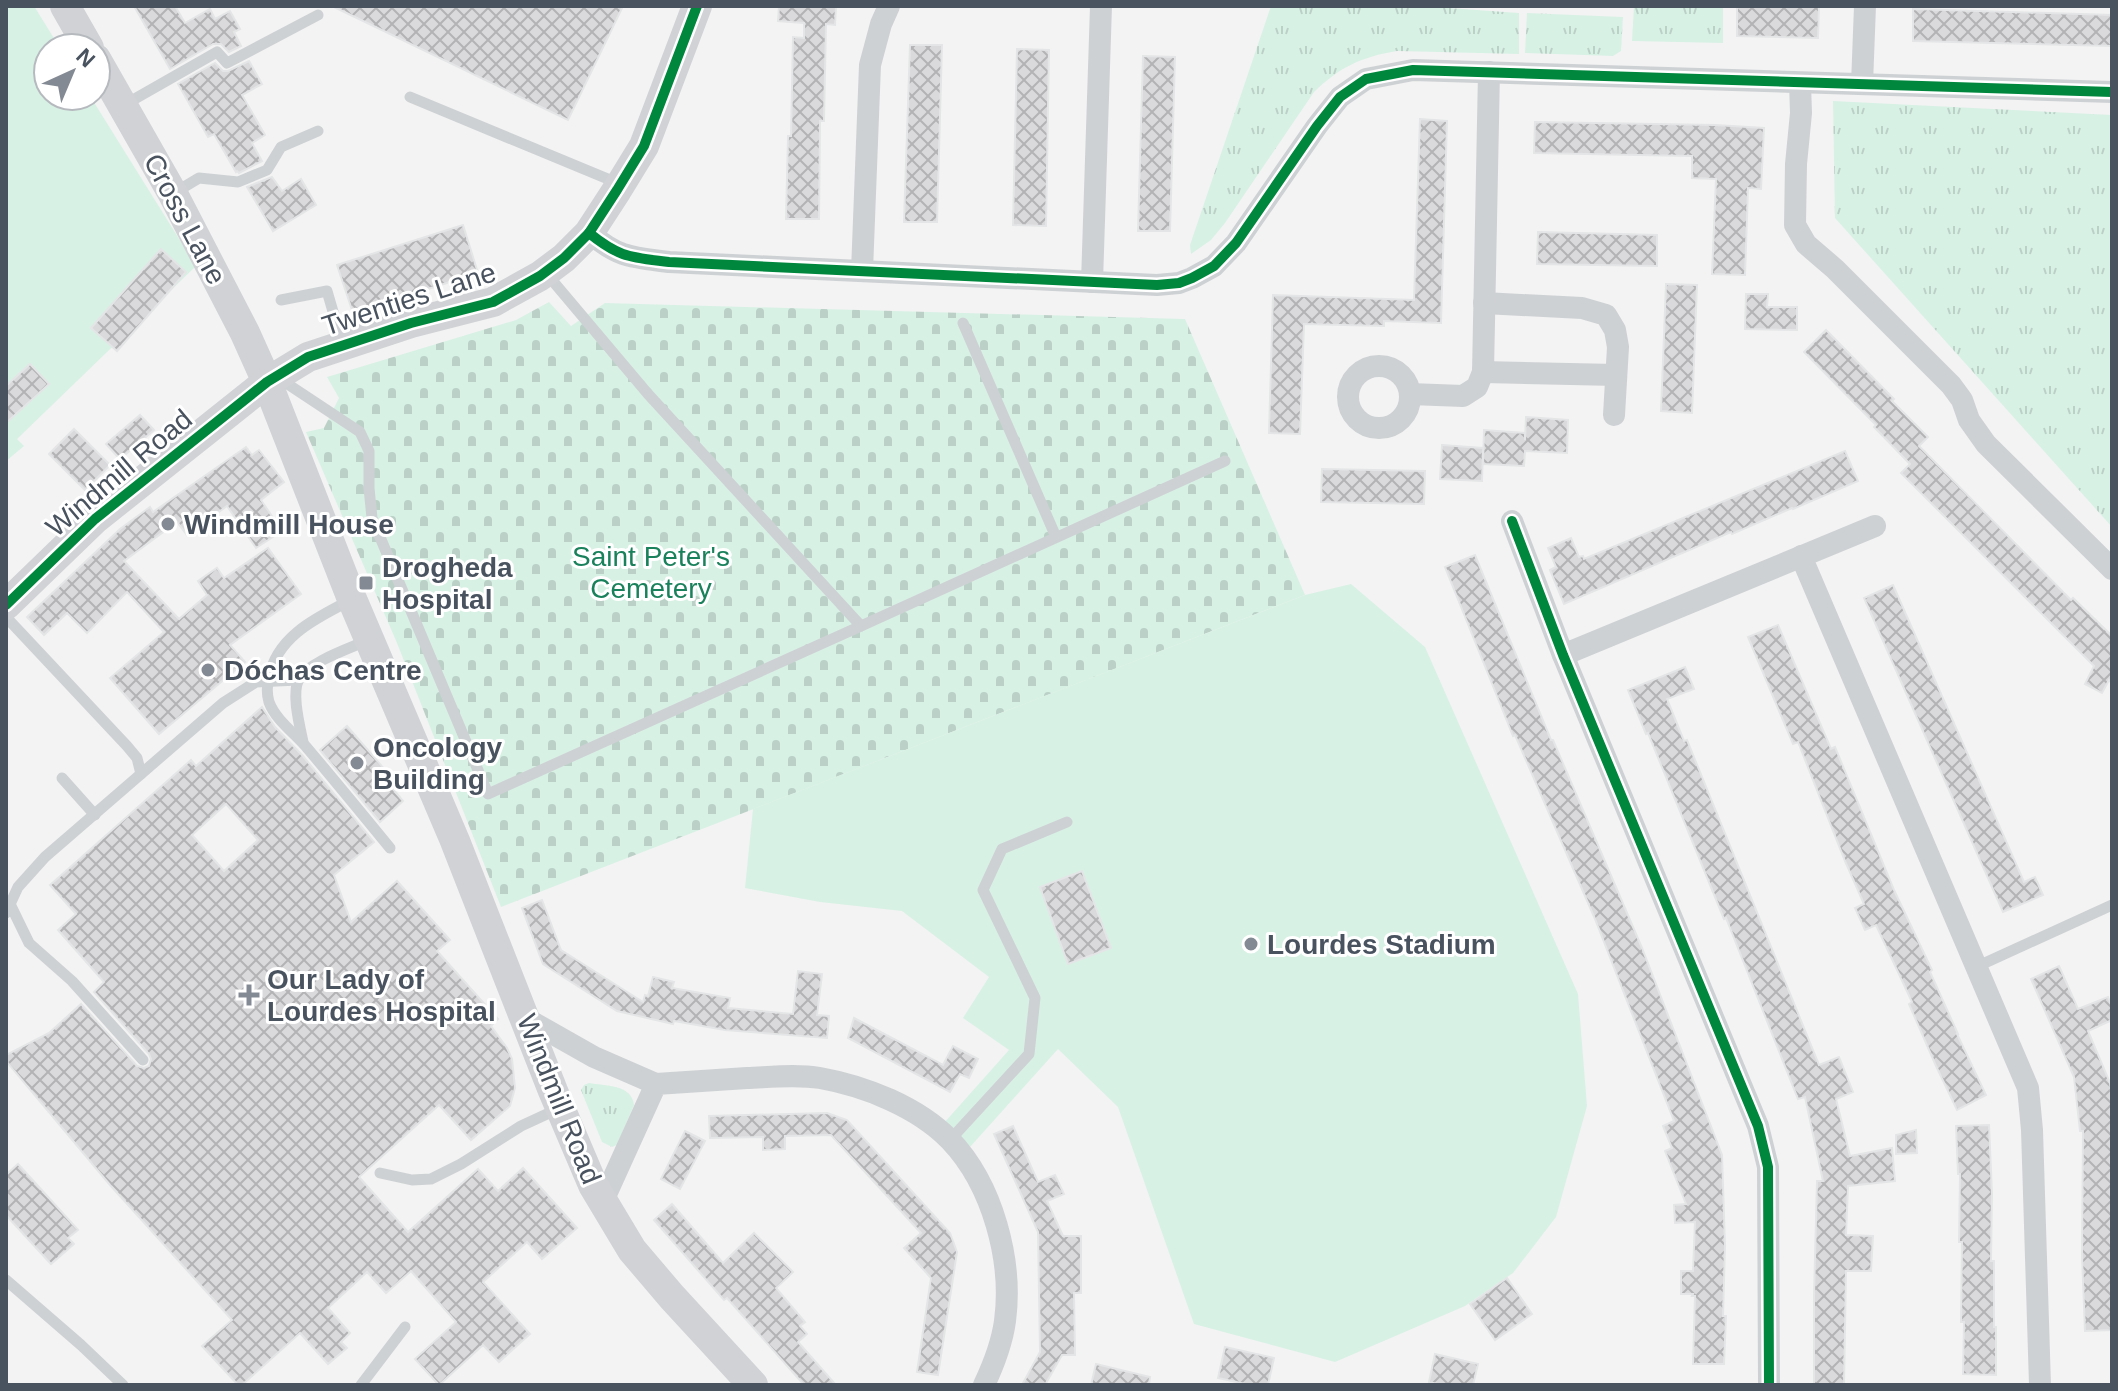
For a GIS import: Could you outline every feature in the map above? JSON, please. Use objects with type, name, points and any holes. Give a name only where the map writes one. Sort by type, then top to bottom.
[{"type":"main road","points":[[65,6],[80,32]]},
{"type":"main road","name":"Twenties Lane","points":[[272,379],[308,357],[411,323],[493,302],[546,272],[564,258],[589,233],[644,146],[697,6]]},
{"type":"main road","name":"Cross Lane","points":[[112,86],[272,379]]},
{"type":"main road","name":"Windmill Road","points":[[6,605],[95,519],[272,379],[352,599],[455,841],[593,1185],[632,1250],[753,1385]]},
{"type":"street","points":[[862,271],[870,65],[889,6]]},
{"type":"street","points":[[1092,282],[1101,6]]},
{"type":"street","points":[[1862,84],[1865,6]]},
{"type":"street","points":[[589,233],[626,257],[669,262],[1157,285],[1179,283],[1214,266],[1236,243],[1324,116],[1340,97],[1366,79],[1413,70],[2112,92]]},
{"type":"street","points":[[1410,394],[1463,396],[1477,387],[1483,372],[1489,72]]},
{"type":"street","points":[[1800,83],[1795,225],[1806,244],[1951,385],[1986,444],[2112,569]]},
{"type":"street","points":[[1484,303],[1582,308],[1606,315],[1615,330],[1618,347],[1614,415]]},
{"type":"street","points":[[1483,372],[1616,375]]},
{"type":"street","points":[[1512,521],[1563,655],[1758,1126],[1768,1167],[1769,1385]]},
{"type":"street","points":[[1563,655],[1875,526]]},
{"type":"street","points":[[1801,556],[2028,1088],[2040,1385]]},
{"type":"street","points":[[525,1018],[594,1057],[656,1084],[772,1077],[818,1078],[872,1091],[922,1117],[950,1140],[970,1166],[992,1209],[1006,1264],[1005,1322],[993,1367],[984,1385]]},
{"type":"street","points":[[603,1201],[656,1084]]},
{"type":"lane","points":[[123,105],[217,52],[227,63],[318,15]]},
{"type":"lane","points":[[410,97],[621,184]]},
{"type":"lane","points":[[173,194],[199,178],[238,182],[267,170],[281,147],[318,131]]},
{"type":"lane","points":[[546,272],[648,394],[861,626]]},
{"type":"lane","points":[[281,300],[327,291],[343,346]]},
{"type":"lane","points":[[963,323],[1056,537]]},
{"type":"lane","points":[[272,379],[360,432],[369,451],[372,518],[488,794],[1225,461]]},
{"type":"lane","points":[[352,599],[312,621],[280,648],[268,681],[268,700],[276,715],[390,848]]},
{"type":"lane","points":[[6,617],[127,746],[137,758],[141,774]]},
{"type":"lane","points":[[303,743],[297,702],[298,680],[308,668],[369,639]]},
{"type":"lane","points":[[143,1060],[72,981],[29,943],[8,909],[18,887],[45,857],[223,703],[256,682],[298,680]]},
{"type":"lane","points":[[62,778],[95,815]]},
{"type":"lane","points":[[950,1140],[1029,1054],[1035,998],[983,890],[1002,849],[1067,822]]},
{"type":"lane","points":[[1976,967],[2112,905]]},
{"type":"lane","points":[[380,1173],[412,1180],[431,1179],[521,1126],[560,1108]]},
{"type":"lane","points":[[6,1280],[123,1385]]},
{"type":"lane","points":[[361,1385],[405,1327]]},
{"type":"green space","points":[[6,6],[34,6],[50,32],[32,32],[32,112],[100,112],[196,266],[17,439],[24,446],[6,461]]},
{"type":"green space","points":[[1271,6],[1421,6],[1519,13],[1519,54],[1397,51],[1372,56],[1342,70],[1314,92],[1225,223],[1211,240],[1191,254],[1190,245]]},
{"type":"green space","points":[[1634,6],[1723,6],[1723,43],[1632,41]]},
{"type":"green space","points":[[1527,13],[1623,17],[1621,51],[1613,56],[1525,53]]},
{"type":"green space","points":[[1833,101],[2112,115],[2112,527],[1835,218]]},
{"type":"green space","name":"Saint Peter's Cemetery","points":[[549,302],[571,326],[605,303],[1185,319],[1305,595],[501,907],[397,643],[306,432],[324,428],[339,398],[327,377],[516,320]]},
{"type":"green space","name":"Lourdes Stadium","points":[[1351,584],[1425,647],[1578,994],[1587,1106],[1556,1217],[1513,1273],[1465,1306],[1335,1362],[1194,1324],[1118,1107],[1058,1049],[970,1147],[944,1123],[1009,1050],[963,1018],[989,977],[902,911],[820,902],[745,888],[753,809],[1305,595]]},
{"type":"green space","points":[[589,1083],[617,1087],[632,1098],[634,1105],[617,1145],[612,1147],[602,1142],[581,1090]]},
{"type":"building","points":[[134,6],[175,6],[185,23],[210,9],[215,19],[230,11],[240,29],[234,32],[241,46],[229,52],[221,44],[213,44],[170,69]]},
{"type":"building","points":[[332,6],[623,6],[568,120]]},
{"type":"building","points":[[779,6],[836,6],[835,25],[826,24],[824,121],[820,121],[819,219],[786,219],[793,37],[804,38],[804,23],[778,21]]},
{"type":"building","points":[[1737,6],[1819,6],[1818,38],[1737,36]]},
{"type":"building","points":[[1913,9],[2112,15],[2112,46],[1913,41]]},
{"type":"building","points":[[910,45],[942,45],[937,222],[904,222]]},
{"type":"building","points":[[1017,49],[1049,50],[1046,226],[1013,225]]},
{"type":"building","points":[[1143,56],[1175,57],[1170,231],[1138,231]]},
{"type":"building","points":[[249,61],[262,84],[242,95],[265,135],[252,143],[262,161],[239,173],[214,134],[208,137],[178,84],[215,63],[223,71],[228,71]]},
{"type":"building","points":[[1420,119],[1447,121],[1441,323],[1384,321],[1384,326],[1304,324],[1300,434],[1269,433],[1273,295],[1414,300]]},
{"type":"building","points":[[1535,122],[1764,128],[1761,189],[1748,188],[1745,275],[1712,274],[1716,179],[1692,178],[1692,156],[1534,153]]},
{"type":"building","points":[[272,177],[282,191],[301,179],[316,205],[273,231],[247,187]]},
{"type":"building","points":[[463,225],[478,273],[353,313],[337,265]]},
{"type":"building","points":[[1538,232],[1657,235],[1657,266],[1537,264]]},
{"type":"building","points":[[161,249],[186,272],[117,351],[91,328]]},
{"type":"building","points":[[1666,284],[1697,285],[1692,413],[1661,411]]},
{"type":"building","points":[[1746,294],[1768,294],[1767,307],[1797,307],[1797,330],[1745,329]]},
{"type":"building","points":[[1826,330],[1928,437],[1919,446],[2071,600],[2073,598],[2110,634],[2112,630],[2112,684],[2109,680],[2102,693],[2085,684],[2094,666],[1901,473],[1910,464],[1804,352]]},
{"type":"building","points":[[30,364],[49,384],[6,423],[6,386]]},
{"type":"building","points":[[140,415],[154,430],[120,459],[106,444]]},
{"type":"building","points":[[1526,417],[1568,420],[1567,453],[1525,451],[1524,466],[1483,464],[1484,430],[1525,433],[1525,440]]},
{"type":"building","points":[[74,429],[110,465],[85,490],[49,454]]},
{"type":"building","points":[[1442,445],[1483,448],[1482,481],[1440,479]]},
{"type":"building","points":[[246,447],[252,455],[259,450],[284,482],[261,500],[282,531],[256,548],[227,506],[187,535],[177,522],[124,561],[179,619],[207,595],[198,581],[217,568],[224,578],[268,548],[301,594],[230,645],[245,662],[159,734],[110,678],[164,632],[127,592],[87,633],[67,613],[44,635],[27,617],[120,529],[150,507],[153,512]]},
{"type":"building","points":[[1845,451],[1858,481],[1564,604],[1550,570],[1556,567],[1548,548],[1571,538],[1579,557],[1583,556],[1584,559]]},
{"type":"building","points":[[1322,469],[1425,471],[1424,504],[1321,502]]},
{"type":"building","points":[[1475,555],[1551,740],[1642,948],[1722,1155],[1725,1246],[1723,1316],[1726,1316],[1724,1364],[1693,1364],[1695,1296],[1681,1294],[1681,1271],[1693,1271],[1695,1222],[1675,1223],[1674,1205],[1686,1204],[1665,1151],[1672,1148],[1663,1126],[1674,1121],[1595,919],[1513,736],[1445,567]]},
{"type":"building","points":[[1893,585],[2024,882],[2035,877],[2043,895],[2003,912],[1864,598]]},
{"type":"building","points":[[1778,625],[1831,749],[1835,747],[1894,890],[1986,1095],[1957,1110],[1876,925],[1865,930],[1855,908],[1864,904],[1798,742],[1793,744],[1748,637]]},
{"type":"building","points":[[1685,667],[1694,689],[1667,699],[1684,741],[1687,740],[1819,1065],[1839,1057],[1853,1092],[1836,1099],[1850,1156],[1892,1148],[1895,1181],[1848,1186],[1846,1235],[1873,1236],[1871,1271],[1846,1271],[1844,1385],[1814,1385],[1817,1181],[1823,1181],[1805,1097],[1798,1099],[1726,918],[1628,690]]},
{"type":"building","points":[[262,707],[275,727],[374,842],[334,875],[351,922],[397,881],[450,940],[437,951],[498,1019],[491,1026],[512,1059],[515,1088],[510,1106],[471,1140],[439,1105],[359,1177],[408,1232],[478,1169],[498,1191],[523,1168],[577,1228],[542,1259],[527,1242],[483,1282],[530,1334],[499,1362],[483,1345],[439,1385],[415,1359],[456,1322],[411,1271],[386,1293],[367,1272],[328,1308],[350,1333],[341,1342],[347,1348],[328,1364],[300,1333],[242,1385],[238,1385],[202,1346],[232,1320],[110,1185],[6,1061],[6,1055],[49,1033],[81,1004],[137,1066],[149,1066],[149,1054],[94,992],[104,982],[58,930],[76,914],[50,885],[191,760],[196,766]],"holes":[[[226,804],[258,840],[224,871],[192,835]]]},
{"type":"building","name":"Oncology Building","points":[[347,726],[392,778],[387,782],[403,801],[380,822],[320,750]]},
{"type":"building","points":[[1082,871],[1111,948],[1068,964],[1040,887]]},
{"type":"building","points":[[542,900],[561,950],[643,1002],[645,995],[648,996],[653,977],[674,982],[672,988],[730,998],[728,1008],[793,1014],[798,971],[822,974],[817,1015],[829,1016],[827,1038],[725,1030],[674,1021],[673,1024],[617,1011],[543,964],[522,908]]},
{"type":"building","points":[[2059,966],[2078,1009],[2108,997],[2112,1007],[2112,1020],[2088,1031],[2110,1083],[2112,1101],[2112,1330],[2085,1331],[2083,1131],[2080,1131],[2074,1077],[2031,979]]},
{"type":"building","points":[[854,1018],[943,1065],[953,1046],[978,1059],[969,1078],[960,1074],[950,1092],[848,1038]]},
{"type":"building","points":[[827,1113],[847,1120],[950,1233],[957,1252],[938,1375],[917,1372],[931,1278],[904,1248],[921,1233],[831,1135],[785,1136],[785,1149],[763,1150],[763,1137],[710,1138],[709,1116]]},
{"type":"building","points":[[1989,1125],[1996,1375],[1963,1374],[1962,1242],[1959,1242],[1960,1174],[1956,1126]]},
{"type":"building","points":[[1013,1126],[1038,1182],[1055,1175],[1064,1194],[1047,1201],[1063,1236],[1081,1236],[1081,1293],[1074,1293],[1075,1355],[1062,1355],[1045,1385],[1022,1385],[1040,1352],[1038,1232],[994,1134]]},
{"type":"building","points":[[1916,1130],[1917,1153],[1896,1154],[1896,1135]]},
{"type":"building","points":[[685,1131],[705,1141],[680,1189],[661,1179]]},
{"type":"building","points":[[18,1164],[78,1230],[68,1238],[74,1244],[51,1264],[6,1215],[6,1175]]},
{"type":"building","points":[[672,1204],[723,1263],[754,1233],[793,1272],[776,1288],[805,1322],[800,1326],[807,1334],[798,1342],[836,1385],[804,1385],[727,1298],[724,1300],[654,1220]]},
{"type":"building","points":[[1507,1278],[1532,1314],[1495,1340],[1470,1304]]},
{"type":"building","points":[[1225,1347],[1274,1358],[1268,1385],[1250,1385],[1218,1378]]},
{"type":"building","points":[[1435,1354],[1478,1364],[1473,1385],[1429,1382]]},
{"type":"building","points":[[1096,1364],[1150,1377],[1149,1385],[1091,1385]]},
{"type":"cycle path","points":[[6,605],[95,519],[267,382],[308,357],[411,323],[493,302],[540,276],[564,258],[589,233],[644,146],[697,6]]},
{"type":"cycle path","points":[[589,233],[626,255],[669,262],[1157,285],[1179,283],[1214,266],[1236,243],[1317,126],[1340,97],[1366,79],[1413,70],[2112,92]]},
{"type":"cycle path","points":[[1512,521],[1563,655],[1758,1126],[1768,1167],[1769,1385]]},
{"type":"place","name":"Windmill House","points":[[168,524]]},
{"type":"place","name":"Drogheda Hospital","points":[[366,583]]},
{"type":"place","name":"Dóchas Centre","points":[[208,670]]},
{"type":"place","name":"Oncology Building","points":[[357,763]]},
{"type":"place","name":"Lourdes Stadium","points":[[1251,944]]},
{"type":"place","name":"Our Lady of Lourdes Hospital","points":[[249,995]]}]
